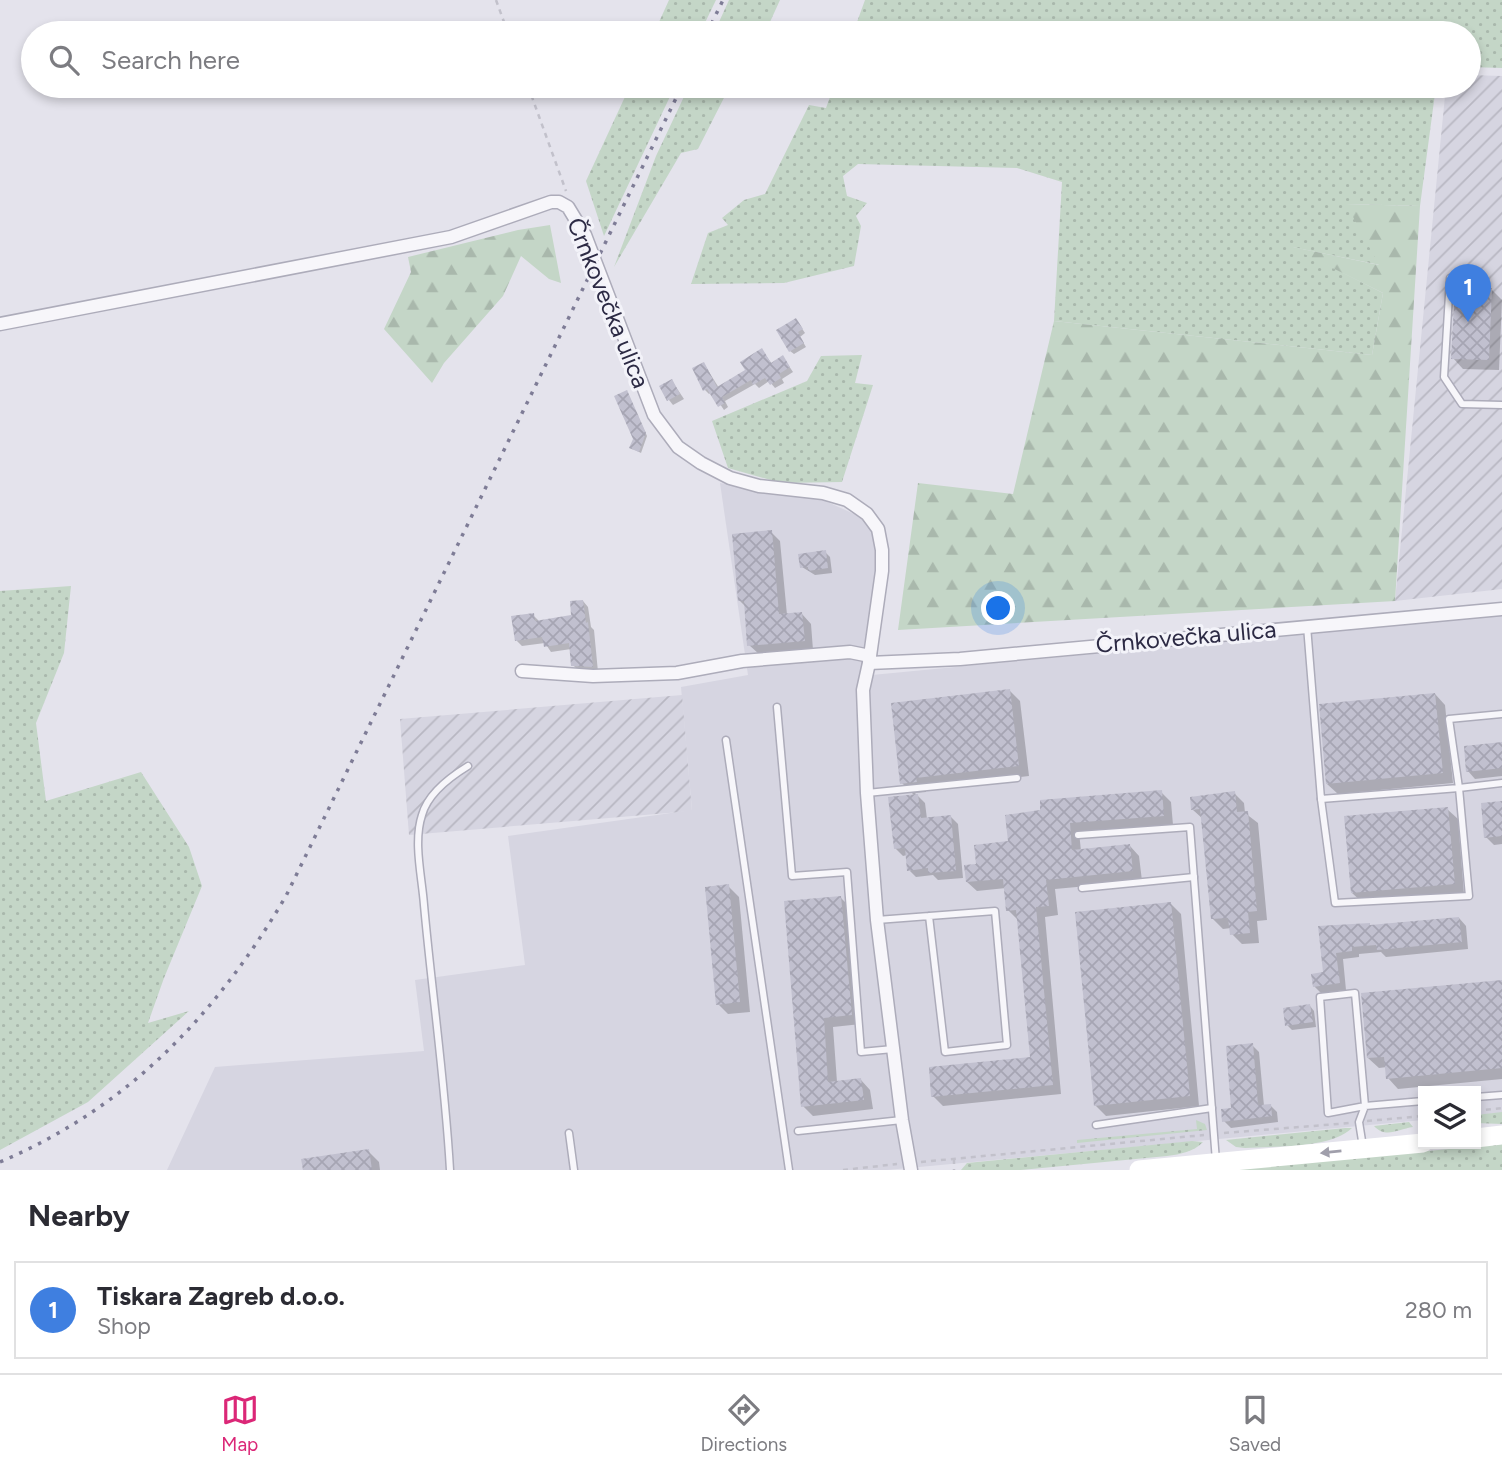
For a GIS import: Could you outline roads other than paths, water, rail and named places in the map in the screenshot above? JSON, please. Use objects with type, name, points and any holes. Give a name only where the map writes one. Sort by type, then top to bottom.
[{"type":"main road","points":[[1481,1137],[1502,1135]]},
{"type":"main road","points":[[1139,1170],[1418,1144]]},
{"type":"street","name":"Črnkovečka ulica","points":[[0,324],[451,237],[551,202],[559,202],[568,208],[585,235],[654,415],[678,447],[730,478],[759,486],[823,493],[847,500],[867,514],[878,529],[882,571],[870,660],[863,690],[867,793],[877,920],[902,1120],[911,1165]]},
{"type":"street","name":"Črnkovečka ulica","points":[[870,660],[960,659],[1502,609]]},
{"type":"street","points":[[522,671],[593,676],[677,673],[741,661],[850,652],[870,660]]},
{"type":"lane","points":[[1450,278],[1444,377],[1461,404],[1502,405]]},
{"type":"lane","points":[[1307,626],[1321,799],[1335,903],[1469,896],[1460,788],[1449,719],[1502,715]]},
{"type":"lane","points":[[777,707],[792,876],[847,872],[861,1052],[893,1049]]},
{"type":"lane","points":[[726,740],[789,1170]]},
{"type":"lane","points":[[450,1170],[418,829],[423,811],[446,780],[468,766]]},
{"type":"lane","points":[[867,793],[1017,778]]},
{"type":"lane","points":[[1321,799],[1502,783]]},
{"type":"lane","points":[[1078,835],[1190,827],[1216,1163]]},
{"type":"lane","points":[[1082,888],[1194,877]]},
{"type":"lane","points":[[877,920],[929,916],[995,911],[1007,1045],[944,1052],[929,916]]},
{"type":"lane","points":[[1363,1149],[1359,1122],[1365,1106],[1355,993],[1320,997],[1328,1113],[1365,1106],[1418,1101]]},
{"type":"lane","points":[[1481,1097],[1502,1095]]},
{"type":"lane","points":[[1096,1125],[1212,1108]]},
{"type":"lane","points":[[799,1131],[902,1120]]},
{"type":"lane","points":[[569,1133],[574,1170]]},
{"type":"railway","points":[[713,21],[723,0]]},
{"type":"railway","points":[[0,1162],[46,1140],[129,1085],[199,1018],[259,939],[286,896],[676,98]]},
{"type":"place","name":"Tiskara Zagreb d.o.o.","points":[[1468,322]]}]
